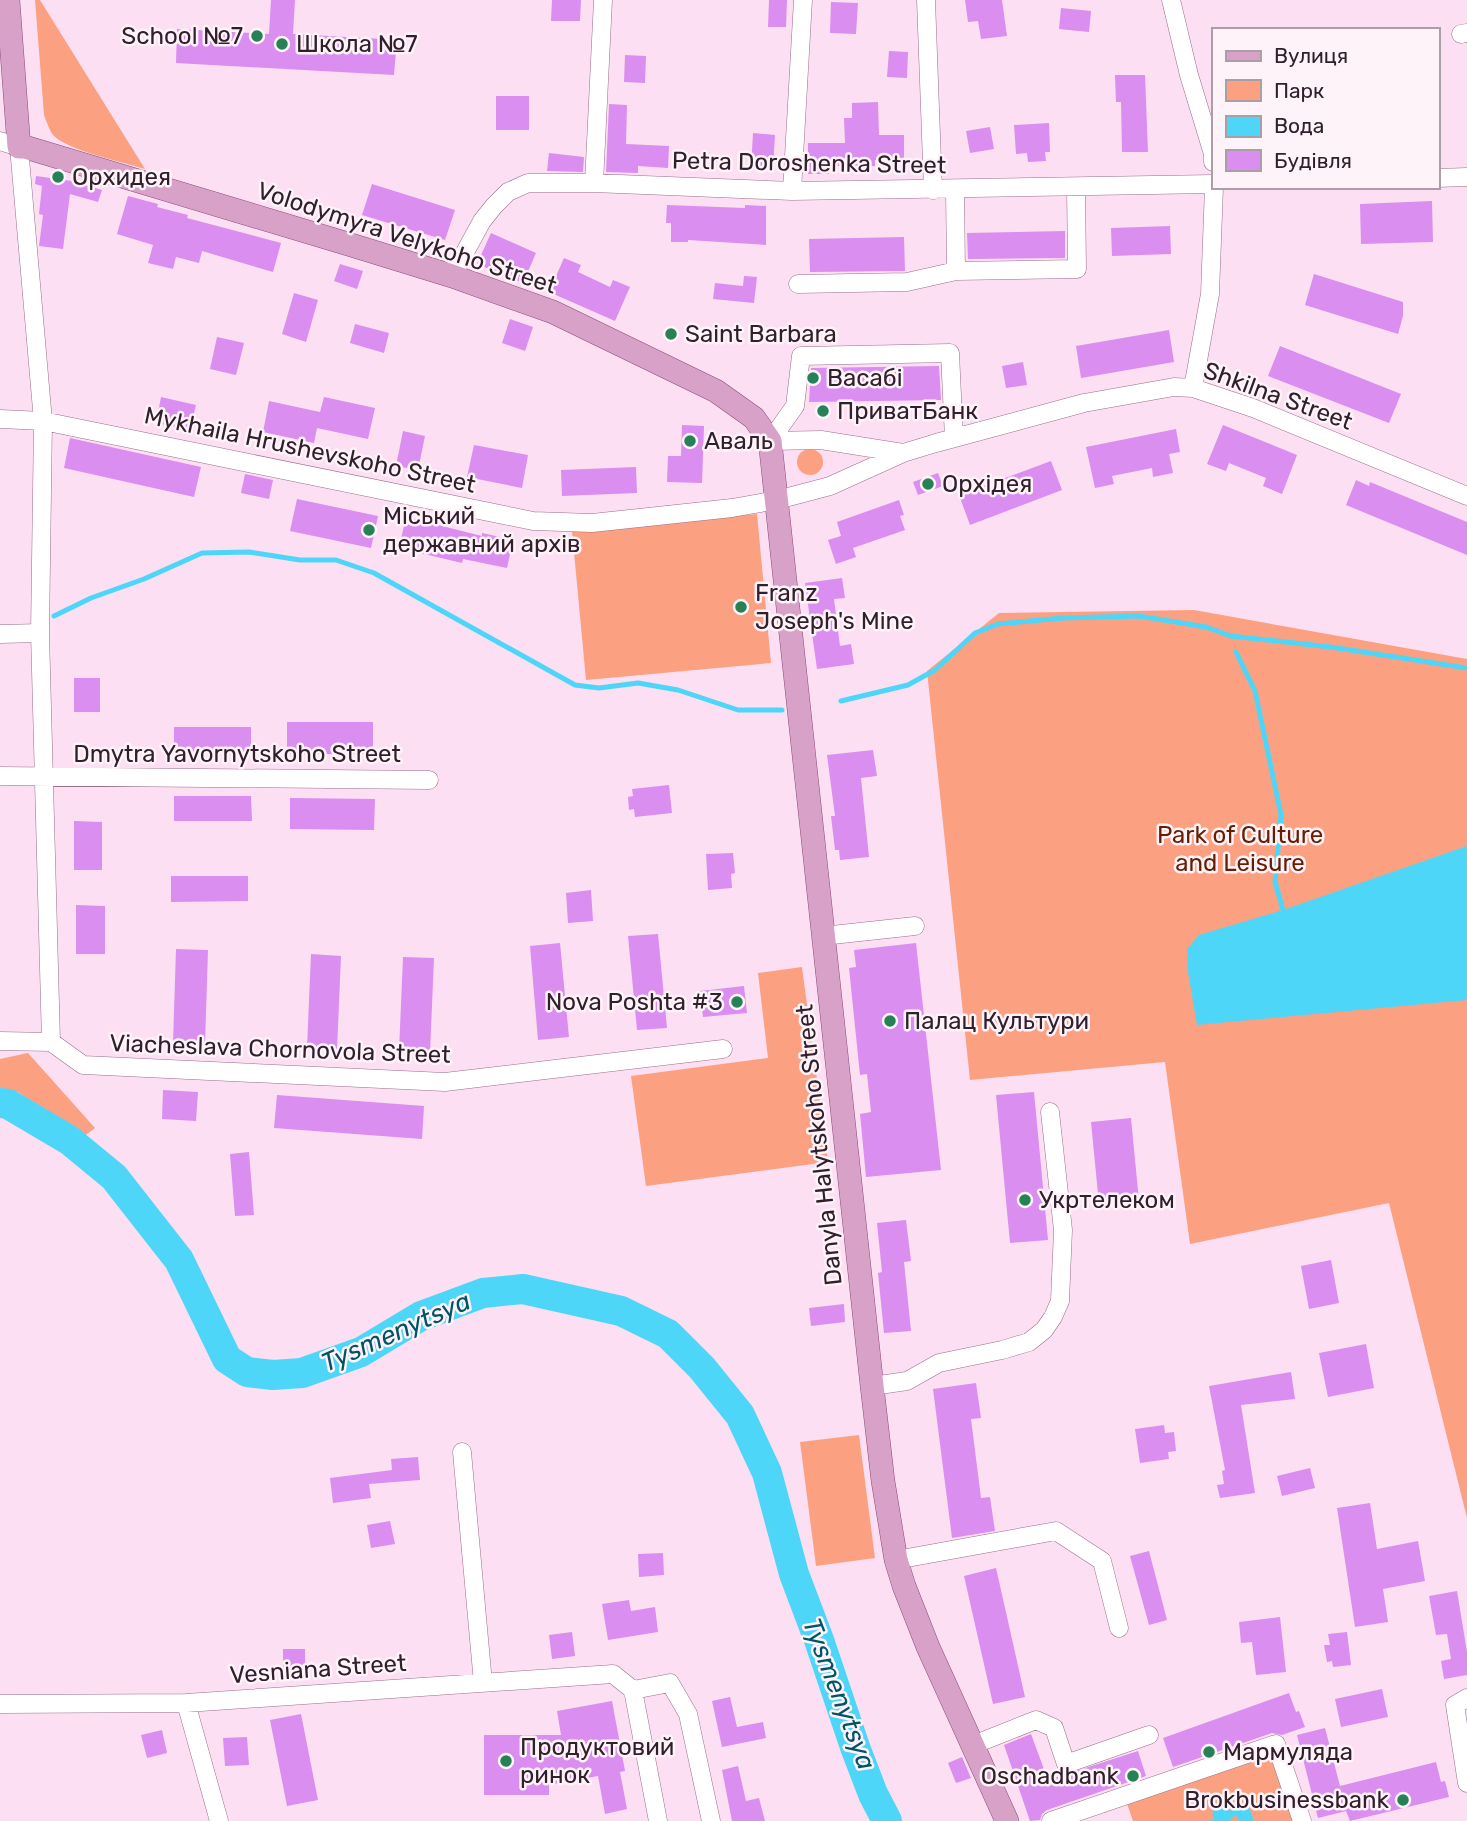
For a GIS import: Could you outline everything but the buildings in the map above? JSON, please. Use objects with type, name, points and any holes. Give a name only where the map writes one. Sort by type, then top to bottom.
[{"type":"main road","points":[[8,0],[10,144]]},
{"type":"main road","name":"Volodymyra Velykoho Street","points":[[10,144],[452,276],[553,313],[716,391],[754,418],[770,441]]},
{"type":"main road","name":"Danyla Halytskoho Street","points":[[770,441],[872,1386],[896,1560],[928,1647],[1007,1821]]},
{"type":"street","points":[[594,183],[603,0]]},
{"type":"street","points":[[792,191],[803,0]]},
{"type":"street","points":[[926,0],[933,190]]},
{"type":"street","points":[[1171,0],[1189,75],[1212,151]]},
{"type":"street","name":"Dmytra Yavornytskoho Street","points":[[10,144],[43,421],[40,633],[51,1042]]},
{"type":"street","points":[[1439,178],[1467,177]]},
{"type":"street","name":"Petra Doroshenka Street","points":[[452,276],[482,222],[508,192],[528,183],[792,191],[1212,186]]},
{"type":"street","points":[[798,284],[906,282],[956,271],[1077,269],[1076,187]]},
{"type":"street","points":[[1192,388],[1210,294],[1214,189]]},
{"type":"street","points":[[955,190],[956,271]]},
{"type":"street","points":[[770,441],[795,406],[801,356],[950,353],[954,438]]},
{"type":"street","name":"Shkilna Street","points":[[777,500],[830,486],[903,453],[1083,402],[1146,391],[1192,388],[1253,408],[1467,496]]},
{"type":"street","name":"Mykhaila Hrushevskoho Street","points":[[0,419],[43,421],[533,521],[592,523],[732,508],[777,500]]},
{"type":"street","name":"Shkilna Street","points":[[770,441],[821,440],[903,453]]},
{"type":"street","points":[[1,635],[40,633]]},
{"type":"street","name":"Dmytra Yavornytskoho Street","points":[[0,776],[429,779]]},
{"type":"street","points":[[823,936],[915,926]]},
{"type":"street","points":[[0,1041],[51,1042]]},
{"type":"street","name":"Viacheslava Chornovola Street","points":[[51,1042],[83,1065],[445,1082],[723,1049]]},
{"type":"street","points":[[872,1386],[907,1381],[939,1363],[1029,1342],[1044,1330],[1053,1317],[1060,1301],[1063,1230],[1050,1111]]},
{"type":"street","points":[[462,1452],[483,1683]]},
{"type":"street","points":[[896,1560],[1056,1531],[1102,1561],[1119,1628]]},
{"type":"street","name":"Vesniana Street","points":[[0,1704],[186,1703],[613,1674],[633,1690]]},
{"type":"street","points":[[658,1821],[633,1690],[670,1683],[688,1714],[711,1821]]},
{"type":"street","points":[[1467,1698],[1455,1705],[1467,1783]]},
{"type":"street","points":[[186,1703],[219,1821]]},
{"type":"street","points":[[973,1745],[1035,1720],[1054,1728],[1066,1765],[1149,1735]]},
{"type":"street","points":[[1051,1821],[1276,1744],[1302,1821]]},
{"type":"green space","points":[[35,0],[40,0],[145,169],[84,151],[52,134],[44,115]]},
{"type":"green space","points":[[810,449],[819,453],[823,462],[819,471],[810,475],[801,471],[797,462],[801,453]]},
{"type":"green space","points":[[757,514],[771,663],[586,680],[572,531]]},
{"type":"green space","name":"Park of Culture and Leisure","points":[[1194,610],[1467,659],[1467,1518],[1389,1203],[1190,1244],[1165,1062],[970,1080],[927,671],[999,613]]},
{"type":"green space","points":[[802,967],[828,1162],[646,1186],[631,1076],[768,1058],[758,973]]},
{"type":"green space","points":[[28,1053],[95,1128],[82,1138],[18,1092],[0,1088],[0,1059]]},
{"type":"green space","points":[[859,1435],[875,1558],[816,1566],[800,1442]]},
{"type":"green space","points":[[1273,1752],[1297,1821],[1133,1821],[1126,1801]]},
{"type":"water","points":[[1467,846],[1467,1000],[1197,1025],[1187,949],[1199,935],[1283,910]]},
{"type":"water","points":[[1248,1804],[1254,1821],[1239,1821],[1236,1815],[1229,1821],[1208,1821],[1214,1819],[1212,1811],[1228,1806],[1230,1811]]},
{"type":"waterway","points":[[54,616],[202,553],[249,552],[300,560],[336,560],[374,573],[575,685],[599,688],[638,683],[678,690],[738,710],[782,710]]},
{"type":"waterway","points":[[841,701],[908,685],[935,670],[975,633],[998,624],[1063,618],[1139,616],[1206,627],[1231,636],[1331,647],[1467,668]]},
{"type":"waterway","points":[[1236,652],[1255,691],[1281,815],[1275,882],[1283,910]]},
{"type":"waterway","name":"Tysmenytsya","points":[[0,1103],[8,1104],[69,1140],[114,1177],[179,1260],[227,1359],[247,1372],[273,1375],[302,1373],[361,1352],[421,1316],[483,1293],[523,1289],[621,1311],[668,1334],[702,1368],[740,1415],[767,1473],[794,1574],[855,1747],[873,1794],[887,1821]]},
{"type":"place","name":"School №7","points":[[257,36]]},
{"type":"place","name":"Школа №7","points":[[282,44]]},
{"type":"place","name":"Орхидея","points":[[58,177]]},
{"type":"place","name":"Saint Barbara","points":[[671,334]]},
{"type":"place","name":"Васабі","points":[[813,378]]},
{"type":"place","name":"ПриватБанк","points":[[823,411]]},
{"type":"place","name":"Аваль","points":[[690,441]]},
{"type":"place","name":"Орхідея","points":[[928,484]]},
{"type":"place","name":"Міський державний архів","points":[[369,530]]},
{"type":"place","name":"Franz Joseph's Mine","points":[[741,607]]},
{"type":"place","name":"Nova Poshta #3","points":[[737,1002]]},
{"type":"place","name":"Палац Культури","points":[[890,1021]]},
{"type":"place","name":"Укртелеком","points":[[1025,1200]]},
{"type":"place","name":"Мармуляда","points":[[1209,1752]]},
{"type":"place","name":"Продуктовий ринок","points":[[506,1761]]},
{"type":"place","name":"Oschadbank","points":[[1133,1776]]},
{"type":"place","name":"Brokbusinessbank","points":[[1403,1800]]}]
